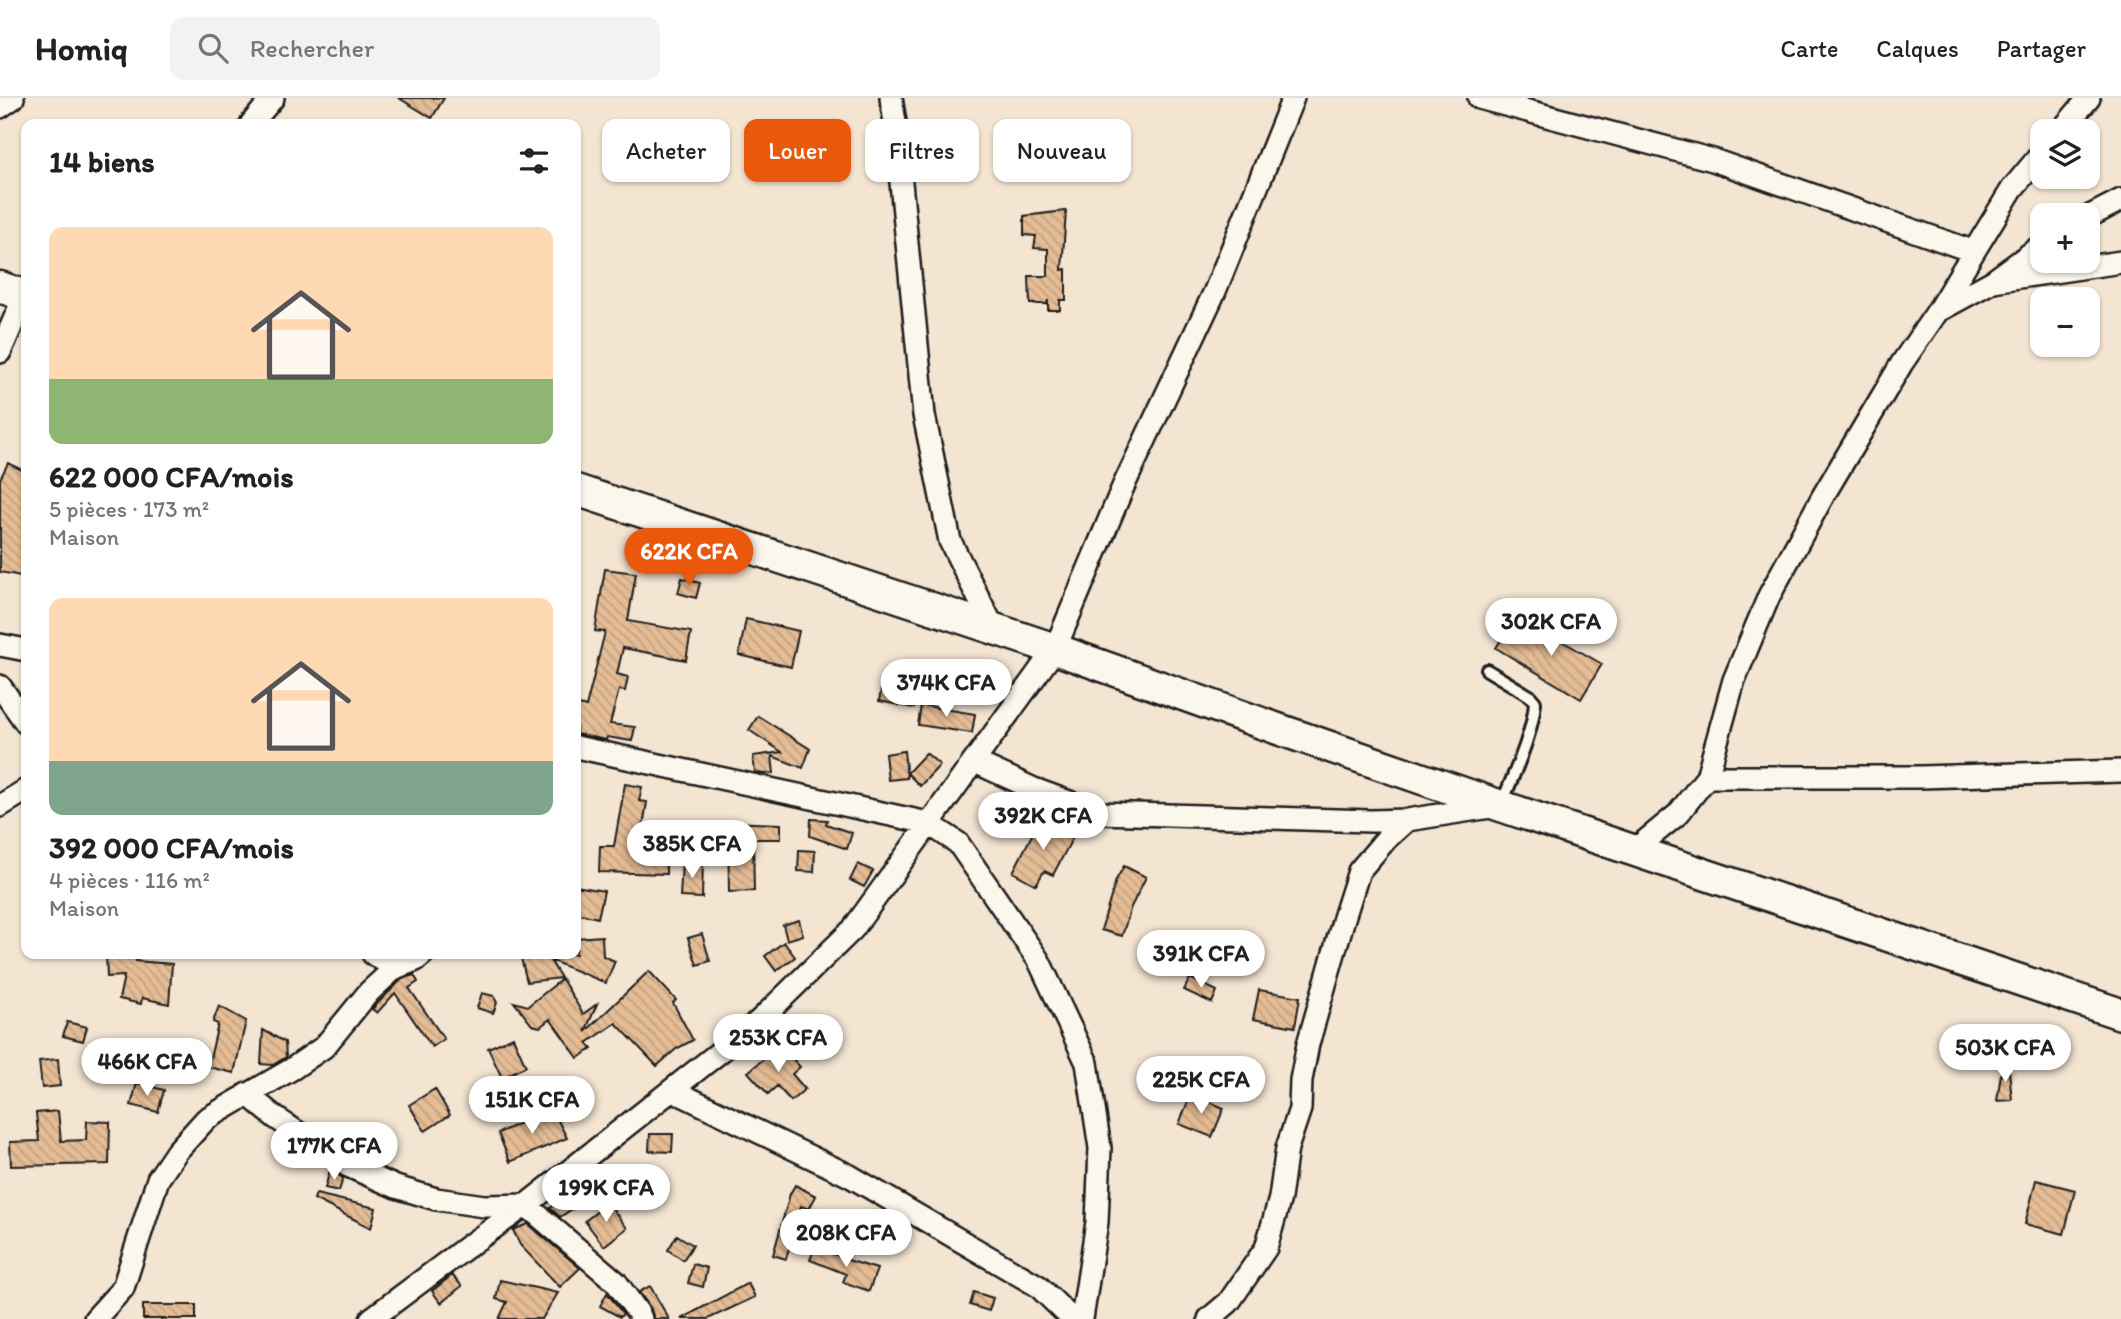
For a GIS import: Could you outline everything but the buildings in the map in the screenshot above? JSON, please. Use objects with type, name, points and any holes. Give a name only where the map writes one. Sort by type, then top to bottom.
[{"type":"main road","points":[[581,492],[1055,649],[1501,806],[2121,1014]]},
{"type":"street","points":[[0,107],[13,98]]},
{"type":"street","points":[[255,119],[272,98]]},
{"type":"street","points":[[891,98],[924,415],[950,541],[994,629]]},
{"type":"street","points":[[371,1319],[526,1205],[760,1021],[853,929],[1055,649],[1123,487],[1215,291],[1293,98]]},
{"type":"street","points":[[1479,98],[1713,160],[1972,251]]},
{"type":"street","points":[[2071,119],[2089,98]]},
{"type":"street","points":[[1633,851],[1678,814],[1707,777],[1734,680],[1769,596],[1823,496],[1902,363],[1937,312],[2012,189],[2030,167]]},
{"type":"street","points":[[2100,211],[2121,200]]},
{"type":"street","points":[[1937,312],[1993,281],[2030,254]]},
{"type":"street","points":[[1993,281],[2121,262]]},
{"type":"street","points":[[0,352],[17,292]]},
{"type":"street","points":[[0,645],[21,649]]},
{"type":"street","points":[[0,686],[21,716]]},
{"type":"street","points":[[581,748],[928,823],[958,843],[1039,961],[1087,1063],[1100,1148],[1097,1222],[1082,1319]]},
{"type":"street","points":[[975,762],[1034,789],[1100,813],[1407,820],[1501,806]]},
{"type":"street","points":[[1707,777],[1921,777],[2121,771]]},
{"type":"street","points":[[0,806],[21,793]]},
{"type":"street","points":[[1209,1319],[1229,1302],[1266,1248],[1280,1198],[1287,1148],[1300,1109],[1301,1080],[1308,1044],[1359,871],[1387,838],[1407,820]]},
{"type":"street","points":[[381,959],[395,968]]},
{"type":"street","points":[[95,1319],[123,1288],[158,1180],[177,1151],[206,1119],[292,1069],[324,1047],[369,992],[395,968],[417,959]]},
{"type":"street","points":[[672,1090],[849,1175],[1038,1286],[1072,1319]]},
{"type":"street","points":[[247,1094],[276,1118],[348,1166],[396,1187],[436,1199],[472,1204],[526,1205],[616,1282],[641,1319]]},
{"type":"lane","points":[[1487,670],[1530,696],[1535,702],[1535,711],[1501,806]]}]
